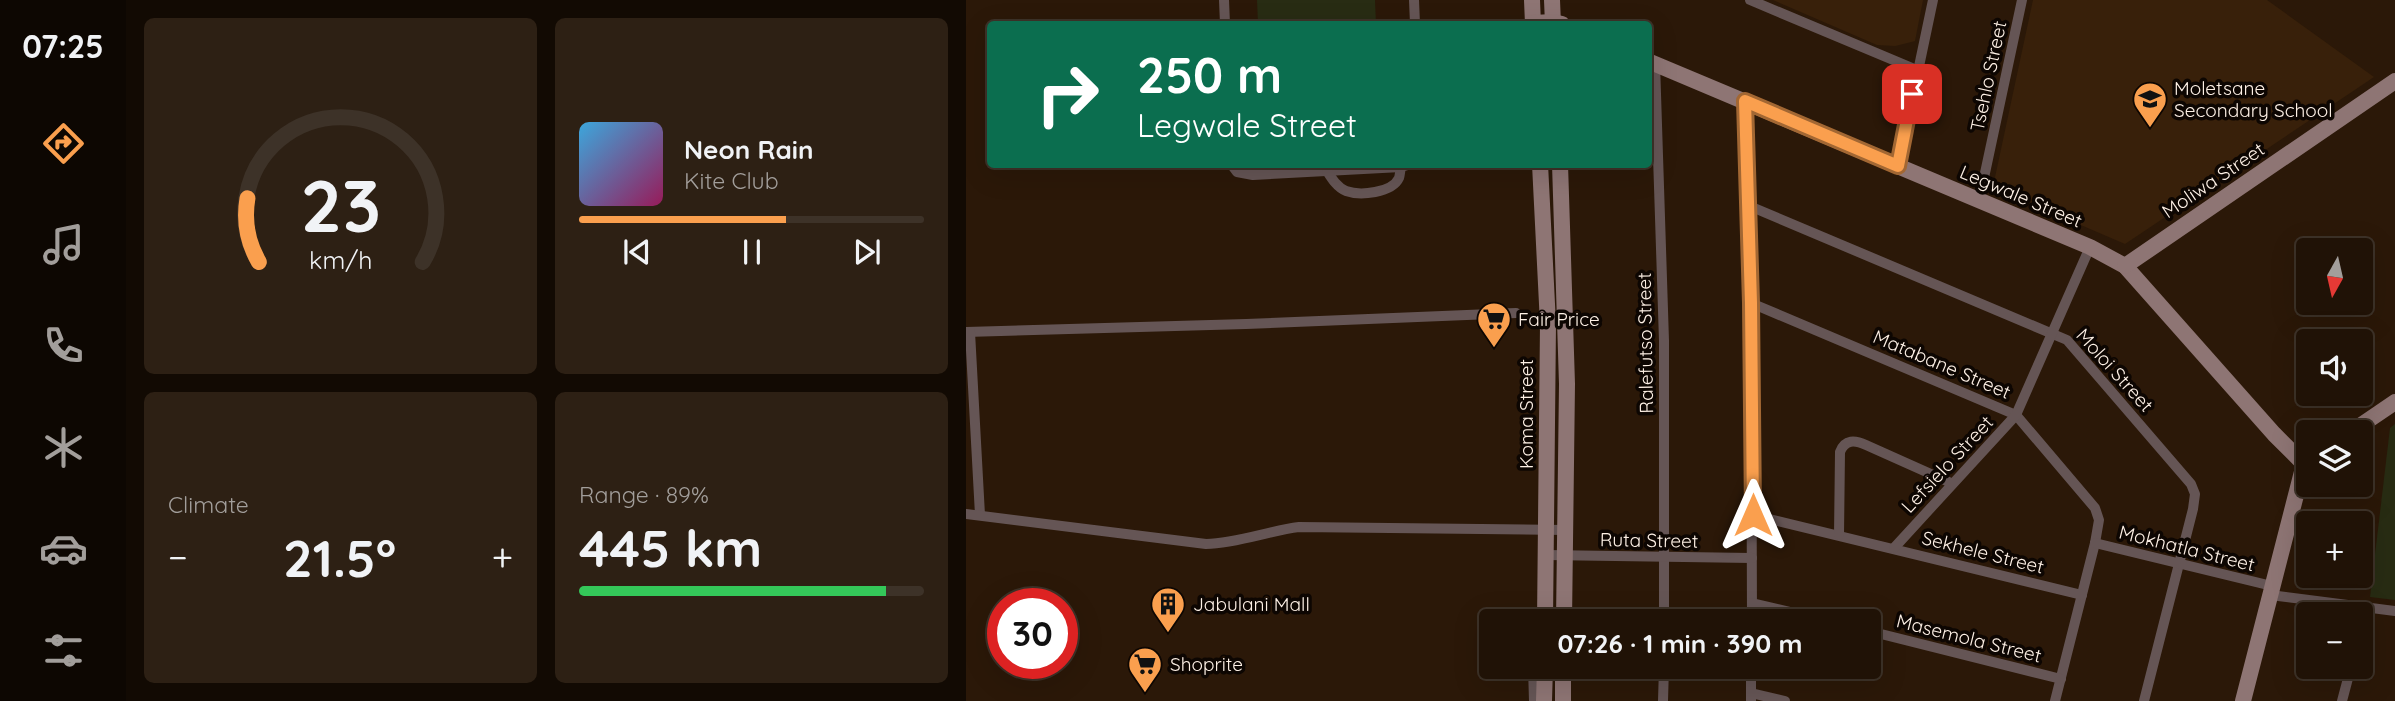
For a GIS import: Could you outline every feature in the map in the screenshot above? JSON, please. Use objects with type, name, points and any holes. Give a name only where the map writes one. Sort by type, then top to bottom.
[{"type":"street","points":[[1224,0],[1225,21]]},
{"type":"street","points":[[1414,0],[1415,21]]},
{"type":"street","points":[[1532,0],[1533,21]]},
{"type":"street","points":[[1552,0],[1556,21]]},
{"type":"street","points":[[1750,0],[1917,70]]},
{"type":"street","points":[[1898,166],[1933,0]]},
{"type":"street","name":"Tsehlo Street","points":[[1979,201],[2022,0]]},
{"type":"street","name":"Legwale Street","points":[[1652,62],[2090,247],[2125,266],[2274,434],[2296,454]]},
{"type":"street","name":"Ralefutso Street","points":[[1652,62],[1664,341],[1664,609]]},
{"type":"street","name":"Moliwa Street","points":[[2125,266],[2395,81]]},
{"type":"street","points":[[1745,101],[1751,303],[1752,609]]},
{"type":"street","points":[[1234,168],[1237,172],[1253,175],[1374,168]]},
{"type":"street","points":[[1327,171],[1346,191],[1358,193],[1392,186],[1405,168]]},
{"type":"street","name":"Koma Street","points":[[1540,168],[1548,324],[1545,609]]},
{"type":"street","name":"Koma Street","points":[[1560,168],[1566,318],[1564,609]]},
{"type":"street","name":"Moloi Street","points":[[1747,205],[2067,340],[2192,484],[2195,499],[2144,701]]},
{"type":"street","name":"Lefsielo Street","points":[[1894,548],[2016,415],[2090,247]]},
{"type":"street","name":"Matabane Street","points":[[1751,303],[2016,415],[2095,508],[2099,520],[2095,543],[2055,701]]},
{"type":"street","points":[[980,516],[968,332],[1516,313]]},
{"type":"street","points":[[2369,420],[2395,402]]},
{"type":"street","points":[[1839,535],[1840,452],[1848,442],[1866,445],[1951,483]]},
{"type":"street","points":[[2243,701],[2297,497]]},
{"type":"street","points":[[966,514],[1206,544],[1224,543],[1300,527],[1565,530]]},
{"type":"street","name":"Sekhele Street","points":[[1753,515],[2081,595]]},
{"type":"street","name":"Mokhatla Street","points":[[2095,543],[2180,564],[2271,591],[2332,602]]},
{"type":"street","name":"Ruta Street","points":[[1546,555],[1752,558]]},
{"type":"street","points":[[1752,603],[1777,609]]},
{"type":"street","name":"Mokhatla Street","points":[[2373,609],[2395,611]]},
{"type":"street","name":"Masemola Street","points":[[1881,634],[2061,679]]},
{"type":"street","points":[[1533,679],[1534,701]]},
{"type":"street","points":[[1544,701],[1545,679]]},
{"type":"street","points":[[1563,679],[1563,701]]},
{"type":"street","points":[[1663,701],[1664,679]]},
{"type":"street","points":[[1751,679],[1751,697],[1785,701]]},
{"type":"street","points":[[2342,701],[2348,679]]},
{"type":"shaded area","points":[[1773,0],[1923,0],[1915,41],[1895,46],[1877,45]]},
{"type":"shaded area","name":"Moletsane Secondary School","points":[[2033,0],[2267,0],[2374,77],[2125,244],[1997,189],[1994,182]]},
{"type":"green space","points":[[1257,0],[1375,0],[1376,21],[1258,21]]},
{"type":"green space","points":[[2395,424],[2395,600],[2370,597],[2390,428]]},
{"type":"place","name":"Moletsane Secondary School","points":[[2150,129]]},
{"type":"place","name":"Fair Price","points":[[1494,349]]},
{"type":"place","name":"Jabulani Mall","points":[[1168,634]]},
{"type":"place","name":"Shoprite","points":[[1145,694]]},
{"type":"route","points":[[1753,515],[1745,101],[1898,166],[1912,94]]}]
